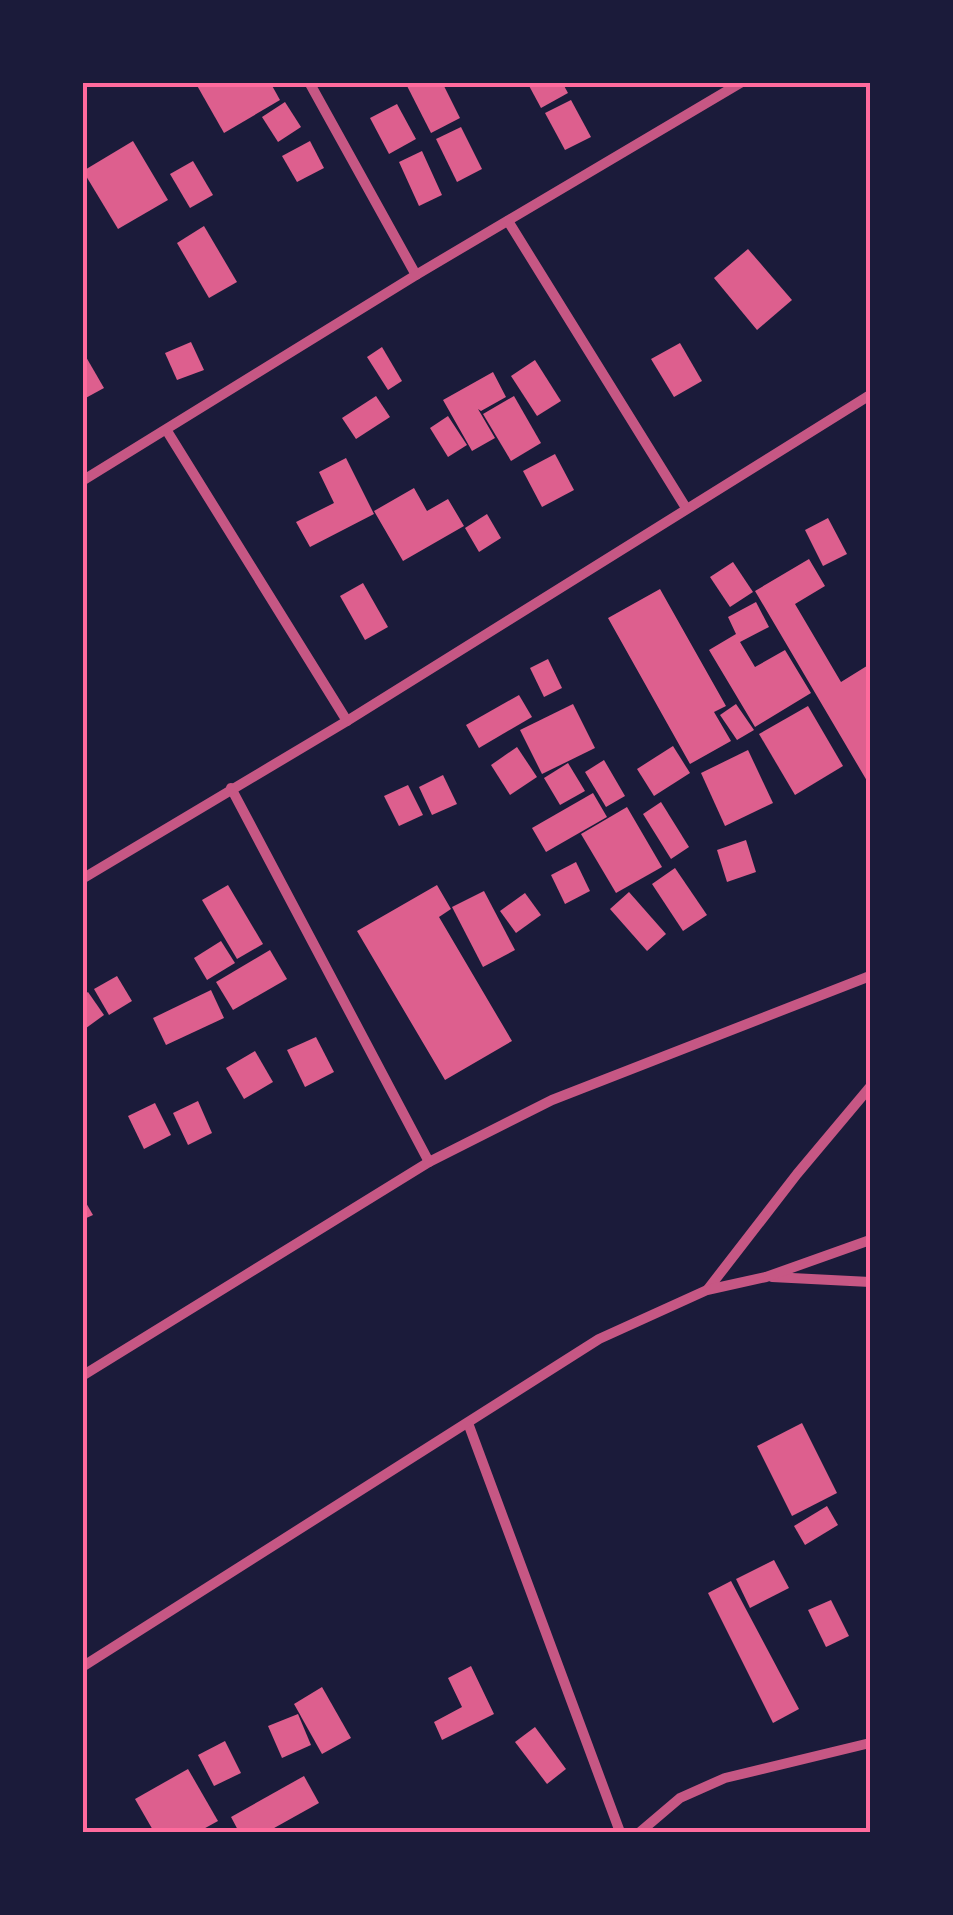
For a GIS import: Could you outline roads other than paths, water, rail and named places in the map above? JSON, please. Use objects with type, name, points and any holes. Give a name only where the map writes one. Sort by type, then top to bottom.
[{"type":"street","points":[[309,82],[416,274]]},
{"type":"street","points":[[82,480],[416,274],[742,82]]},
{"type":"street","points":[[508,221],[686,508]]},
{"type":"street","points":[[82,879],[347,721],[870,395]]},
{"type":"street","points":[[167,431],[347,721]]},
{"type":"street","points":[[232,788],[429,1162]]},
{"type":"street","points":[[82,1376],[429,1162],[552,1100],[870,976]]},
{"type":"street","points":[[707,1290],[870,1086]]},
{"type":"street","points":[[82,1668],[599,1338],[707,1290],[766,1277],[870,1240]]},
{"type":"street","points":[[766,1277],[870,1282]]},
{"type":"street","points":[[468,1423],[620,1832]]},
{"type":"street","points":[[640,1832],[680,1798],[724,1778],[870,1742]]}]
